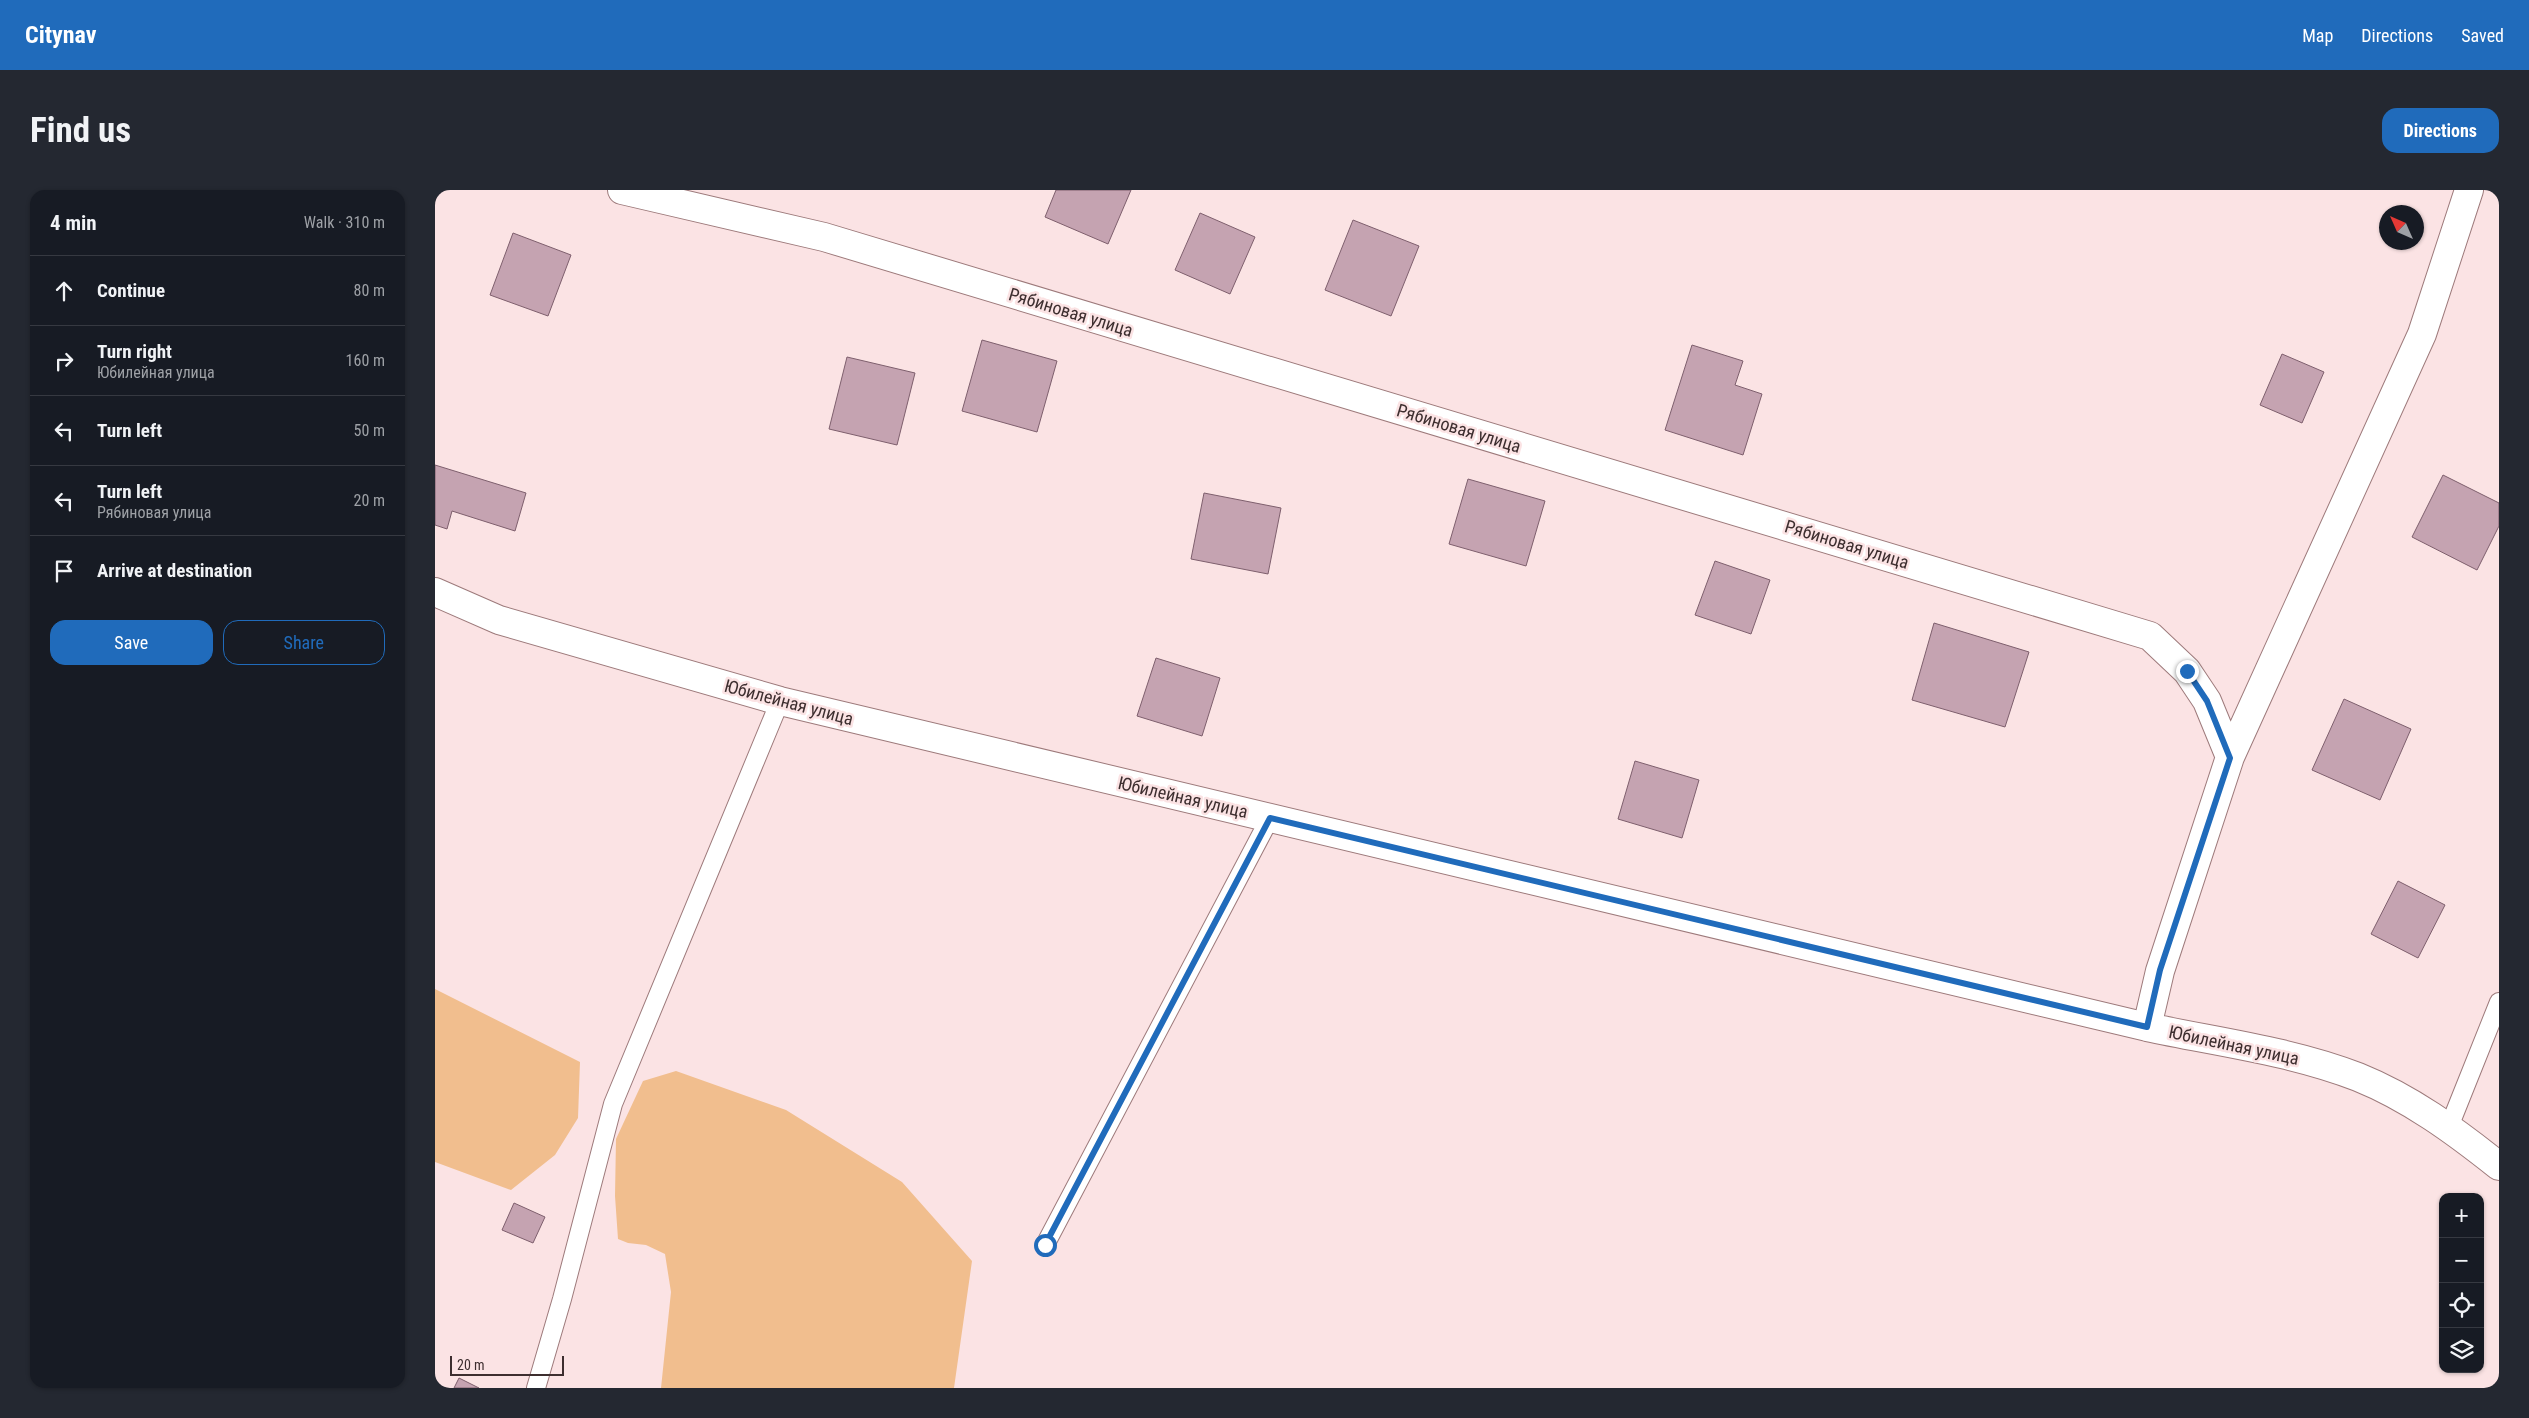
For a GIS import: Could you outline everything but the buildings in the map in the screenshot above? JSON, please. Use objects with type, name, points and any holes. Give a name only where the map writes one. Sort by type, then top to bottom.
[{"type":"street","name":"Рябиновая улица","points":[[622,190],[823,237],[2150,636],[2187,671],[2207,701],[2230,758]]},
{"type":"street","points":[[2147,1027],[2160,970],[2230,758],[2422,334],[2469,190]]},
{"type":"street","name":"Юбилейная улица","points":[[435,592],[499,620],[780,701],[2147,1027],[2301,1058],[2359,1078],[2410,1103],[2449,1126],[2499,1166]]},
{"type":"lane","points":[[536,1388],[562,1299],[613,1104],[780,701]]},
{"type":"lane","points":[[1045,1245],[1270,818]]},
{"type":"lane","points":[[2449,1126],[2499,1002]]},
{"type":"shaded area","points":[[435,989],[580,1062],[578,1118],[555,1155],[511,1190],[435,1162]]},
{"type":"shaded area","points":[[676,1071],[786,1110],[902,1182],[972,1261],[954,1388],[661,1388],[671,1292],[665,1254],[646,1245],[628,1243],[618,1239],[615,1196],[616,1139],[643,1081]]},
{"type":"route","points":[[1045,1245],[1270,818],[2147,1027],[2160,970],[2230,758],[2207,701],[2187,671]]}]
